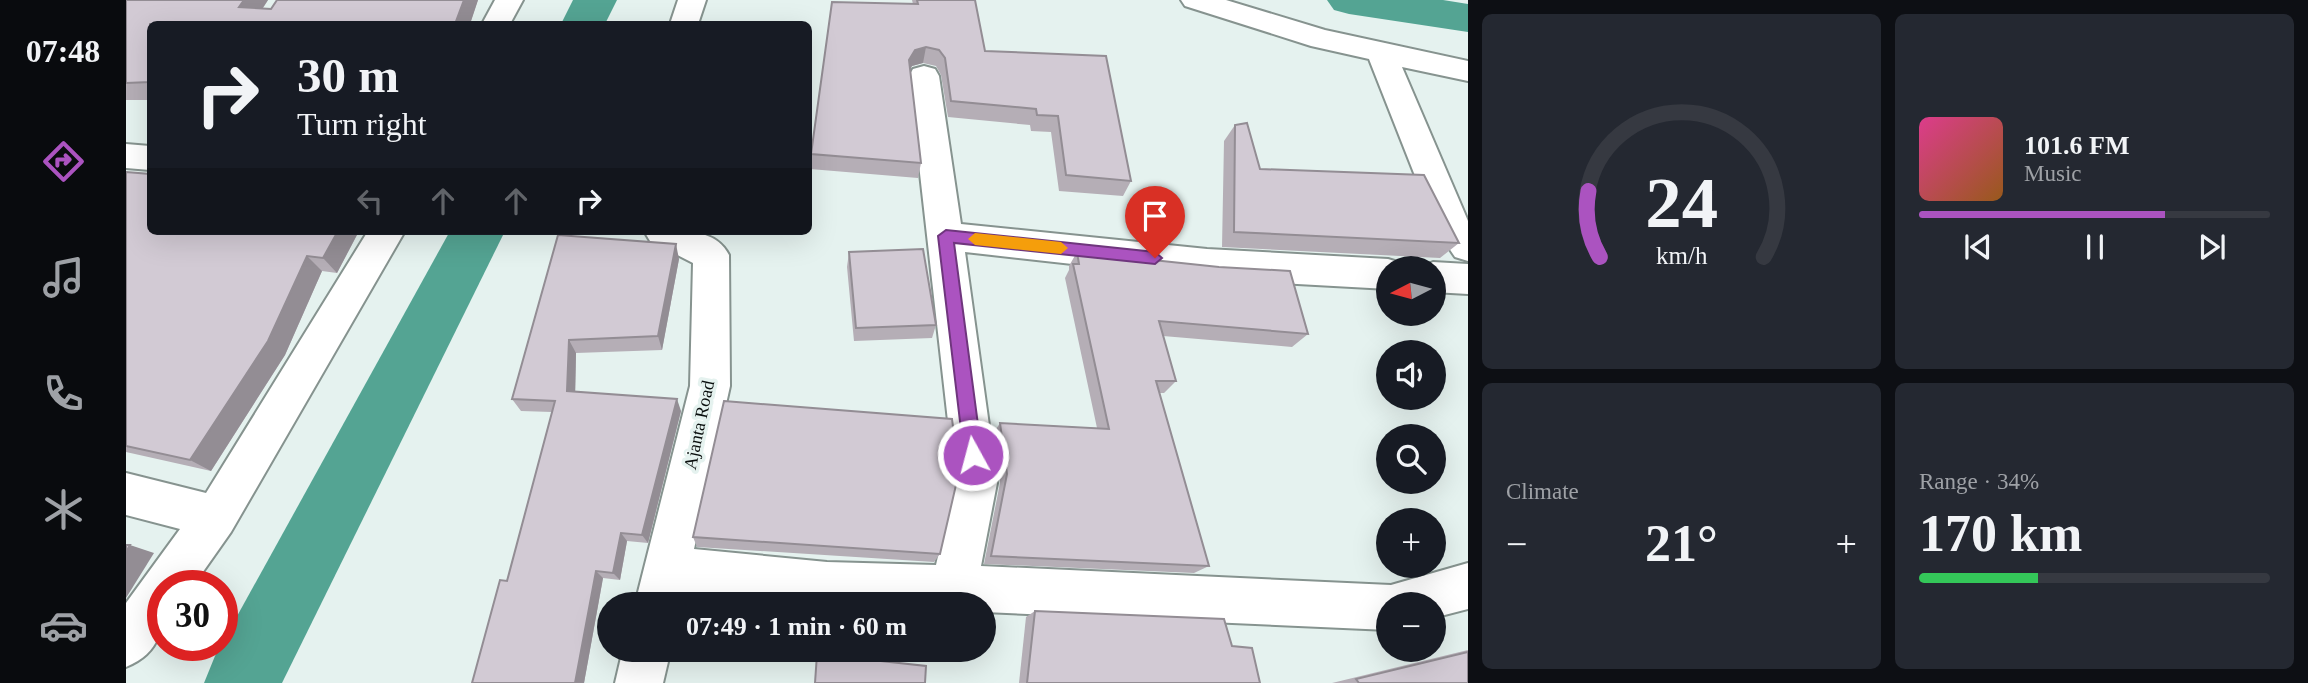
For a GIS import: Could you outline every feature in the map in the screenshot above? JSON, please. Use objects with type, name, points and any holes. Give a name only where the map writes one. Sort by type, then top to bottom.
[{"type":"street","points":[[498,21],[509,0]]},
{"type":"street","points":[[685,21],[692,0]]},
{"type":"street","points":[[1195,0],[1321,39],[1468,71]]},
{"type":"street","points":[[1381,52],[1454,229],[1468,247]]},
{"type":"street","points":[[925,76],[976,483],[954,588]]},
{"type":"street","points":[[126,156],[147,158]]},
{"type":"street","points":[[178,570],[216,517],[385,235]]},
{"type":"street","name":"Ajanta Road","points":[[662,587],[710,386],[711,255],[670,235]]},
{"type":"street","points":[[946,236],[1207,264],[1376,273]]},
{"type":"street","points":[[1446,278],[1468,279]]},
{"type":"street","points":[[126,494],[216,517]]},
{"type":"street","points":[[662,587],[827,585],[954,588],[1376,606]]},
{"type":"street","points":[[1446,592],[1468,586]]},
{"type":"street","points":[[126,643],[147,614]]},
{"type":"street","points":[[639,683],[645,662]]},
{"type":"building","points":[[126,0],[244,0],[239,7],[271,9],[277,0],[464,0],[456,21],[147,21],[147,82],[126,83]]},
{"type":"building","points":[[917,0],[975,0],[985,51],[1106,56],[1131,181],[1066,175],[1058,116],[1037,115],[1036,109],[951,101],[945,58],[939,50],[926,47],[915,50],[909,60],[921,163],[812,154],[832,2],[918,4]]},
{"type":"building","points":[[1247,123],[1260,169],[1424,175],[1459,243],[1234,232],[1235,125]]},
{"type":"building","points":[[126,172],[147,174],[147,235],[336,235],[323,258],[307,256],[268,341],[190,460],[126,446]]},
{"type":"building","points":[[558,235],[676,244],[658,336],[569,340],[567,391],[677,399],[642,535],[621,533],[613,573],[596,571],[575,683],[472,683],[500,580],[507,581],[555,401],[512,399]]},
{"type":"building","points":[[923,249],[936,325],[856,328],[849,252]]},
{"type":"building","points":[[1077,252],[1219,267],[1290,271],[1308,334],[1159,321],[1176,381],[1156,381],[1209,566],[991,556],[1007,474],[1000,423],[1109,429],[1073,264],[1079,264]]},
{"type":"building","points":[[724,401],[952,419],[959,472],[940,554],[693,537]]},
{"type":"building","points":[[1035,611],[1224,619],[1232,646],[1252,648],[1260,683],[1027,683]]},
{"type":"building","points":[[1468,652],[1468,683],[1359,683],[1356,679],[1427,662],[1446,662],[1446,657]]},
{"type":"building","points":[[816,662],[890,662],[926,666],[925,683],[815,683]]},
{"type":"waterway","points":[[584,21],[595,0]]},
{"type":"waterway","points":[[1349,0],[1468,18]]},
{"type":"waterway","points":[[242,683],[476,235]]},
{"type":"slow traffic","points":[[975,239],[1061,248]]},
{"type":"route","points":[[973,455],[946,236],[1155,258]]}]
